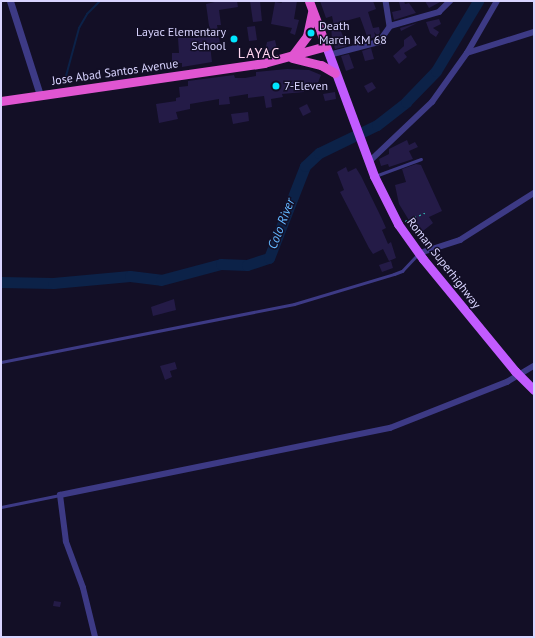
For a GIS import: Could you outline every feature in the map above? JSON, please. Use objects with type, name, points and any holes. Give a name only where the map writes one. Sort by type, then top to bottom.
[{"type":"highway","points":[[311,5],[327,51]]},
{"type":"highway","points":[[311,5],[307,36],[289,58],[322,65],[335,73]]},
{"type":"highway","name":"Jose Abad Santos Avenue","points":[[1,101],[327,51]]},
{"type":"main road","name":"Roman Superhighway","points":[[327,51],[374,176],[398,224],[517,373],[534,390]]},
{"type":"street","points":[[10,1],[40,95]]},
{"type":"street","points":[[386,1],[390,26]]},
{"type":"street","points":[[327,51],[379,42],[390,26],[438,12],[450,1]]},
{"type":"street","points":[[368,159],[432,102],[467,53],[496,1]]},
{"type":"street","points":[[467,53],[534,32]]},
{"type":"street","points":[[422,255],[460,240],[534,193]]},
{"type":"street","points":[[95,637],[83,588],[64,536],[60,495],[390,428],[534,366]]},
{"type":"lane","points":[[374,176],[421,159]]},
{"type":"lane","points":[[1,362],[247,314],[280,305],[294,304],[398,272],[422,255]]},
{"type":"lane","points":[[1,507],[60,495]]},
{"type":"path","points":[[398,224],[426,212]]},
{"type":"building","points":[[219,1],[237,1],[238,7],[219,10],[221,25],[217,25],[220,43],[210,45],[212,62],[182,67],[182,63],[172,63],[172,53],[179,53],[178,38],[198,38],[198,35],[210,33],[206,4]]},
{"type":"building","points":[[250,1],[260,1],[262,21],[253,22]]},
{"type":"building","points":[[281,1],[297,1],[294,19],[299,20],[295,35],[290,33],[292,28],[271,24],[275,2],[282,3]]},
{"type":"building","points":[[320,1],[373,1],[376,9],[368,12],[373,28],[379,27],[380,32],[378,36],[374,32],[376,37],[368,39],[360,17],[342,22],[338,24],[347,46],[335,49],[332,39],[331,27],[334,26],[332,16],[326,18]]},
{"type":"building","points":[[404,1],[405,4],[409,3],[416,13],[394,20],[392,12],[401,10],[399,2]]},
{"type":"building","points":[[425,1],[442,1],[429,8]]},
{"type":"building","points":[[439,19],[441,24],[433,28],[439,32],[436,37],[430,33],[426,22]]},
{"type":"building","points":[[417,23],[401,31],[400,28]]},
{"type":"building","points":[[255,26],[257,40],[249,41],[247,27]]},
{"type":"building","points":[[411,35],[417,45],[404,53],[407,57],[399,64],[393,56],[404,46],[404,40]]},
{"type":"building","points":[[275,40],[277,49],[265,52],[267,42]]},
{"type":"building","points":[[371,48],[374,59],[365,61],[362,51]]},
{"type":"building","points":[[349,54],[354,68],[346,71],[341,56]]},
{"type":"building","points":[[287,69],[309,70],[321,75],[317,85],[311,83],[310,88],[304,86],[304,92],[282,94],[283,97],[271,99],[272,107],[266,108],[264,96],[248,98],[248,94],[229,97],[230,104],[219,105],[219,99],[190,104],[190,109],[176,112],[178,119],[159,123],[156,104],[176,101],[176,98],[180,97],[179,87],[188,86],[188,81],[234,75],[235,78],[245,78],[256,76],[256,72]]},
{"type":"building","points":[[372,82],[376,88],[368,93],[364,86]]},
{"type":"building","points":[[335,92],[336,99],[325,101],[323,94]]},
{"type":"building","points":[[307,104],[311,112],[303,116],[299,108]]},
{"type":"building","points":[[248,112],[249,121],[233,124],[231,114]]},
{"type":"building","points":[[407,140],[409,145],[415,142],[418,147],[409,151],[413,159],[389,167],[388,164],[381,166],[379,159],[389,154],[389,149]]},
{"type":"building","points":[[416,164],[421,165],[442,211],[429,217],[433,223],[418,235],[399,204],[395,185],[406,182],[402,169]]},
{"type":"building","points":[[346,167],[348,172],[356,168],[361,176],[386,228],[382,230],[388,244],[391,242],[396,258],[389,261],[383,249],[373,254],[369,248],[340,192],[344,190],[337,172]]},
{"type":"building","points":[[391,261],[393,268],[382,272],[379,265]]},
{"type":"building","points":[[174,299],[176,310],[153,316],[151,307]]},
{"type":"building","points":[[175,362],[177,369],[170,371],[172,377],[165,380],[160,366]]},
{"type":"building","points":[[54,601],[61,602],[60,607],[53,606]]},
{"type":"waterway","points":[[66,76],[79,28],[87,14],[100,1]]},
{"type":"waterway","name":"Colo River","points":[[1,282],[53,283],[130,276],[161,280],[221,264],[247,265],[269,258],[305,166],[319,153],[377,125],[406,102],[436,71],[478,1]]},
{"type":"place","name":"Death March KM 68","points":[[311,33]]},
{"type":"place","name":"Layac Elementary School","points":[[234,39]]},
{"type":"place","name":"7-Eleven","points":[[276,86]]},
{"type":"district","name":"LAYAC","points":[[259,53]]}]
